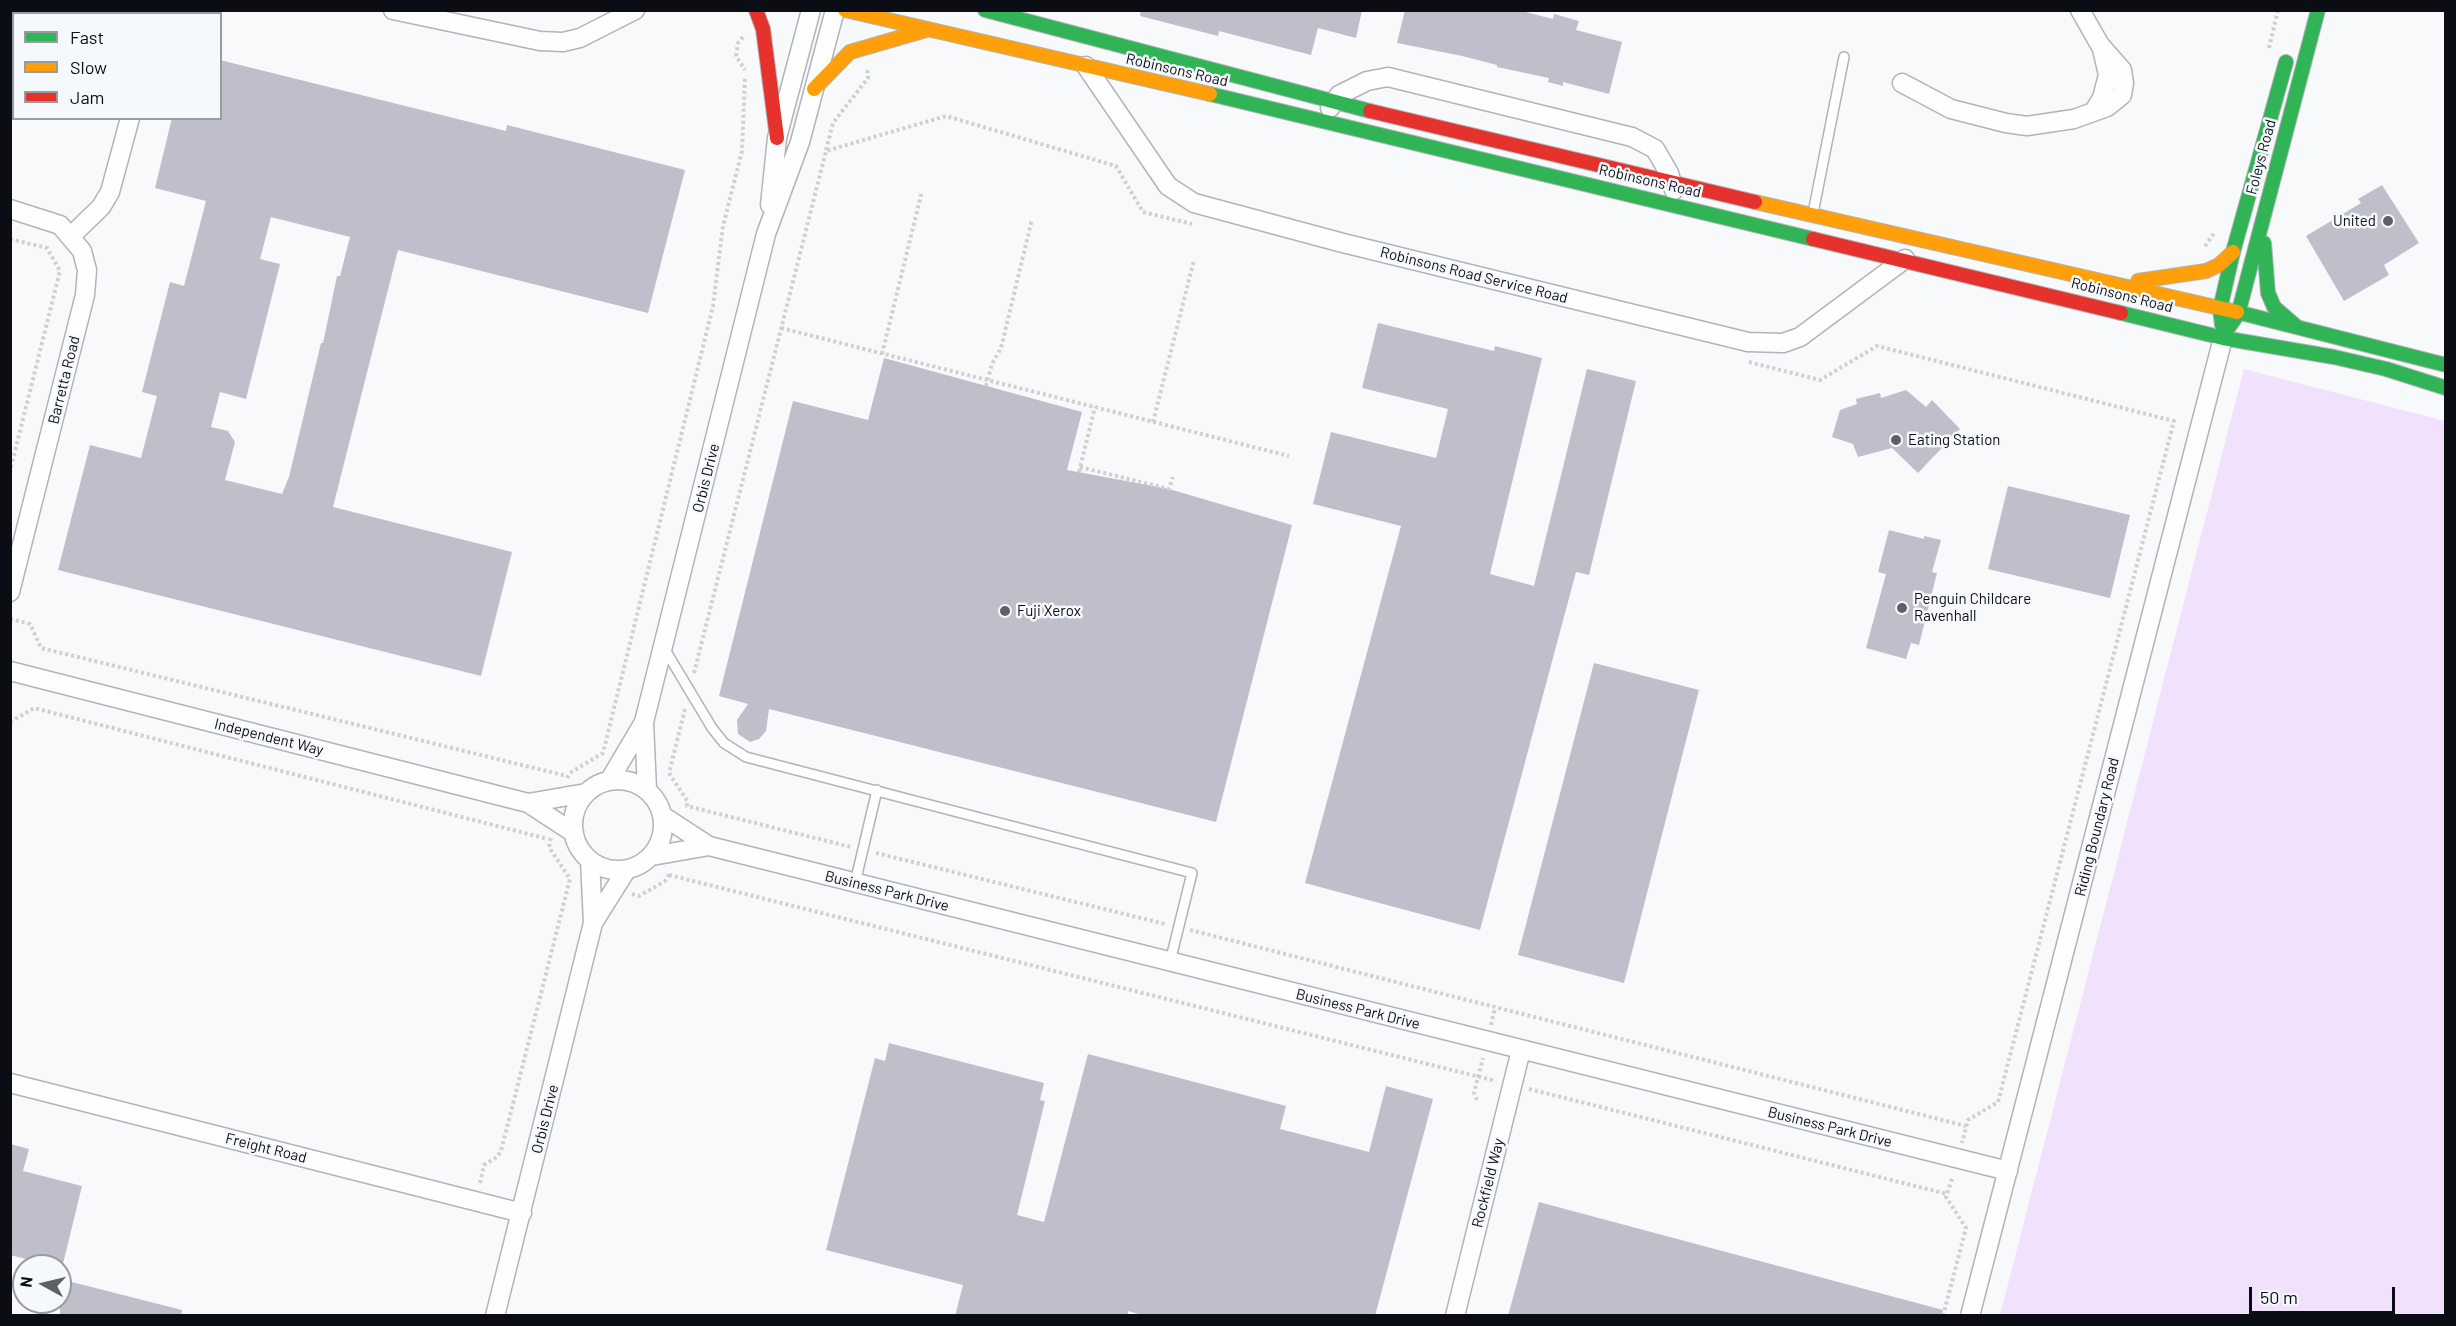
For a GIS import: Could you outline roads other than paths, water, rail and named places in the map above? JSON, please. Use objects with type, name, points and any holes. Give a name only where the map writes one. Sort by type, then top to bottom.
[{"type":"main road","points":[[756,10],[764,29],[777,138]]},
{"type":"main road","name":"Robinsons Road","points":[[845,10],[1326,121],[1905,259],[2223,338],[2334,357],[2445,388]]},
{"type":"main road","name":"Robinsons Road","points":[[985,10],[1332,102],[1813,216],[2110,282],[2296,326],[2445,365]]},
{"type":"main road","name":"Foleys Road","points":[[2223,338],[2238,314],[2266,198],[2318,10]]},
{"type":"main road","points":[[814,89],[850,52],[927,30]]},
{"type":"main road","name":"Foleys Road","points":[[2223,338],[2220,309],[2233,252],[2289,52]]},
{"type":"main road","points":[[2266,198],[2263,249],[2268,293],[2274,307],[2296,326]]},
{"type":"main road","points":[[2110,282],[2166,279],[2206,271],[2219,265],[2233,252]]},
{"type":"street","points":[[393,10],[540,41],[563,42],[580,38],[635,10]]},
{"type":"street","name":"Orbis Drive","points":[[766,234],[777,138],[811,10]]},
{"type":"street","name":"Orbis Drive","points":[[647,790],[644,722],[766,234],[800,142],[836,10]]},
{"type":"street","points":[[1902,83],[1951,109],[2006,123],[2027,126],[2052,124],[2094,111],[2103,98],[2108,75],[2100,45],[2080,10]]},
{"type":"street","name":"Robinsons Road Service Road","points":[[1086,66],[1156,171],[1168,186],[1194,203],[1343,243],[1748,342],[1783,343],[1800,337],[1905,259]]},
{"type":"street","points":[[1326,121],[1332,102],[1339,95],[1367,81],[1388,77],[1632,137],[1655,149],[1674,183],[1673,204]]},
{"type":"street","points":[[10,209],[60,225],[72,235],[101,207],[110,192],[129,120]]},
{"type":"street","name":"Barretta Road","points":[[10,592],[86,295],[87,270],[82,251],[72,235]]},
{"type":"street","name":"Riding Boundary Road","points":[[1970,1316],[2223,338]]},
{"type":"street","name":"Independent Way","points":[[10,671],[528,803],[574,833]]},
{"type":"street","name":"Orbis Drive","points":[[609,781],[644,722]]},
{"type":"street","points":[[609,781],[629,781],[647,790],[657,802],[663,816],[660,844],[652,856],[627,869],[614,870],[590,860],[582,852],[574,833],[574,819],[578,805],[586,793],[609,781]]},
{"type":"street","name":"Independent Way","points":[[528,803],[586,793]]},
{"type":"street","name":"Business Park Drive","points":[[663,816],[709,846],[2008,1172]]},
{"type":"street","name":"Business Park Drive","points":[[652,856],[709,846]]},
{"type":"street","name":"Orbis Drive","points":[[495,1316],[593,923],[590,860]]},
{"type":"street","name":"Orbis Drive","points":[[593,923],[627,869]]},
{"type":"street","name":"Rockfield Way","points":[[1455,1316],[1521,1050]]},
{"type":"street","name":"Freight Road","points":[[10,1083],[522,1213]]},
{"type":"lane","points":[[1809,236],[1844,57]]},
{"type":"lane","points":[[663,646],[690,693],[724,743],[746,757],[1192,873],[1170,963]]},
{"type":"lane","points":[[855,883],[877,790]]},
{"type":"place","name":"United","points":[[2388,221]]},
{"type":"place","name":"Eating Station","points":[[1896,440]]},
{"type":"place","name":"Penguin Childcare Ravenhall","points":[[1902,608]]},
{"type":"place","name":"Fuji Xerox","points":[[1005,611]]}]
